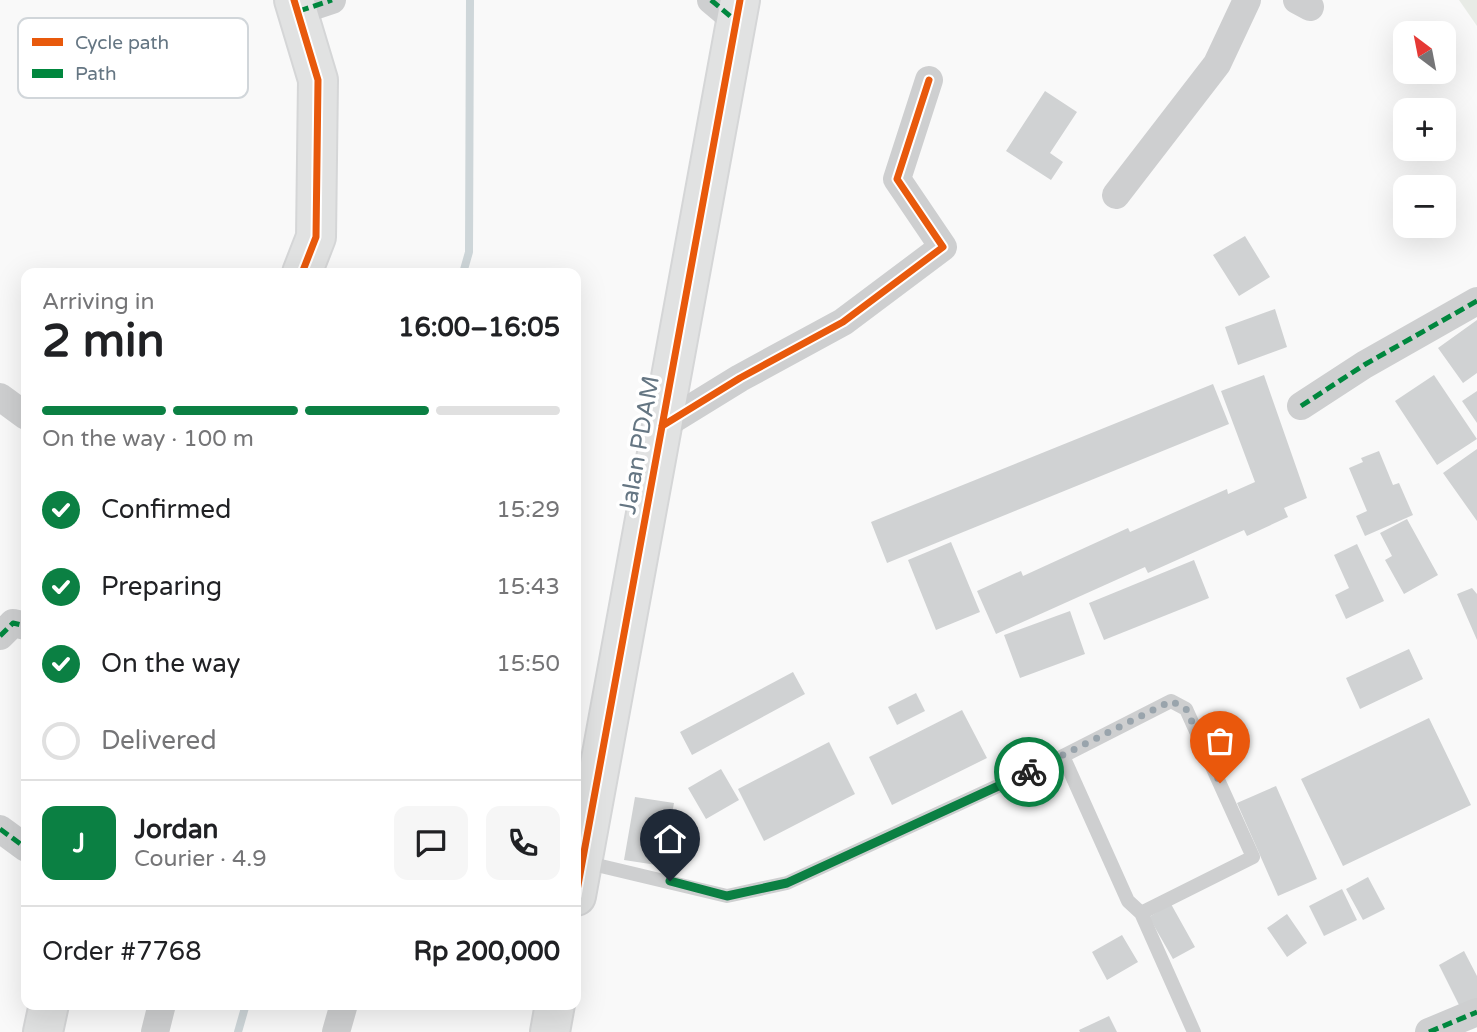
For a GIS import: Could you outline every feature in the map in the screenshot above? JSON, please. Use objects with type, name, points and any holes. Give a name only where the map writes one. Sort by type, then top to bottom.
[{"type":"street","points":[[1116,195],[1217,64],[1247,0]]},
{"type":"street","points":[[304,268],[316,237],[318,80],[309,4]]},
{"type":"street","name":"Jalan PDAM","points":[[581,868],[662,426],[729,7]]},
{"type":"street","points":[[662,426],[843,322],[943,247],[897,180],[929,80]]},
{"type":"street","points":[[1301,406],[1364,365],[1477,301]]},
{"type":"street","points":[[0,397],[21,412]]},
{"type":"street","points":[[0,636],[13,623],[21,625]]},
{"type":"street","points":[[0,829],[21,844]]},
{"type":"street","points":[[43,1032],[48,1010]]},
{"type":"street","points":[[155,1032],[160,1010]]},
{"type":"street","points":[[336,1032],[342,1010]]},
{"type":"street","points":[[550,1032],[554,1010]]},
{"type":"street","points":[[1429,1032],[1477,1012]]},
{"type":"lane","points":[[581,879],[727,896],[787,883],[1063,756],[1171,701],[1186,709],[1253,857],[1141,913]]},
{"type":"lane","points":[[1063,756],[1128,901],[1141,913],[1194,1032]]},
{"type":"shaded area","points":[[1459,0],[1477,0],[1477,26]]},
{"type":"building","points":[[1045,91],[1077,112],[1050,153],[1063,162],[1051,180],[1006,151]]},
{"type":"building","points":[[1245,236],[1270,277],[1239,296],[1213,255]]},
{"type":"building","points":[[1275,309],[1287,347],[1238,365],[1225,327]]},
{"type":"building","points":[[1477,320],[1477,373],[1463,383],[1438,348]]},
{"type":"building","points":[[1264,375],[1307,498],[1284,508],[1288,517],[1247,536],[1244,530],[1148,573],[1145,567],[996,634],[977,591],[1021,571],[1023,576],[1128,528],[1130,532],[1227,489],[1228,494],[1255,482],[1221,391]]},
{"type":"building","points":[[1434,375],[1477,439],[1437,465],[1395,401]]},
{"type":"building","points":[[1213,384],[1229,424],[887,563],[871,522]]},
{"type":"building","points":[[1477,391],[1477,423],[1462,401]]},
{"type":"building","points":[[1477,449],[1477,521],[1443,473]]},
{"type":"building","points":[[1379,451],[1393,485],[1399,483],[1413,515],[1365,536],[1356,516],[1367,511],[1349,468],[1363,462],[1361,458]]},
{"type":"building","points":[[1407,519],[1438,575],[1404,594],[1385,560],[1392,556],[1380,533]]},
{"type":"building","points":[[951,542],[980,612],[936,630],[908,560]]},
{"type":"building","points":[[1357,544],[1384,601],[1346,619],[1335,595],[1349,588],[1334,555]]},
{"type":"building","points":[[1194,560],[1209,598],[1104,640],[1089,603]]},
{"type":"building","points":[[1472,588],[1477,594],[1477,640],[1457,594]]},
{"type":"building","points":[[1070,611],[1085,654],[1020,678],[1004,635]]},
{"type":"building","points":[[1409,649],[1423,679],[1360,709],[1346,678]]},
{"type":"building","points":[[793,672],[805,694],[692,755],[680,732]]},
{"type":"building","points":[[916,693],[925,711],[897,725],[888,707]]},
{"type":"building","points":[[962,710],[987,758],[892,805],[869,757]]},
{"type":"building","points":[[1429,718],[1471,805],[1343,866],[1301,779]]},
{"type":"building","points":[[829,742],[855,794],[764,841],[738,789]]},
{"type":"building","points":[[721,769],[739,800],[706,819],[688,788]]},
{"type":"building","points":[[1276,786],[1317,879],[1278,896],[1237,803]]},
{"type":"building","points":[[635,797],[674,803],[663,866],[624,860]]},
{"type":"building","points":[[1368,877],[1385,909],[1363,920],[1346,889]]},
{"type":"building","points":[[1342,889],[1357,920],[1324,936],[1309,906]]},
{"type":"building","points":[[1171,904],[1195,947],[1173,959],[1149,917]]},
{"type":"building","points":[[1287,914],[1307,943],[1287,957],[1267,928]]},
{"type":"building","points":[[1122,935],[1138,962],[1107,980],[1092,952]]},
{"type":"building","points":[[1464,951],[1477,976],[1477,1008],[1464,1015],[1439,965]]},
{"type":"building","points":[[1109,1016],[1117,1032],[1080,1032],[1079,1030]]},
{"type":"waterway","points":[[464,268],[469,252],[470,0]]},
{"type":"waterway","points":[[238,1032],[244,1010]]},
{"type":"marked path","points":[[299,11],[332,0]]},
{"type":"marked path","points":[[711,0],[736,21]]},
{"type":"marked path","points":[[1301,406],[1364,365],[1477,301]]},
{"type":"marked path","points":[[0,636],[13,623],[21,625]]},
{"type":"marked path","points":[[0,829],[21,844]]},
{"type":"marked path","points":[[1429,1032],[1477,1012]]},
{"type":"cycle path","points":[[294,0],[318,80],[316,237],[304,268]]},
{"type":"cycle path","points":[[581,869],[740,0]]},
{"type":"cycle path","points":[[662,426],[740,378],[843,322],[943,247],[897,179],[929,80]]},
{"type":"way so far","points":[[1029,772],[1171,701],[1186,709],[1220,783]]},
{"type":"route","points":[[670,881],[727,896],[787,883],[1029,772]]}]
